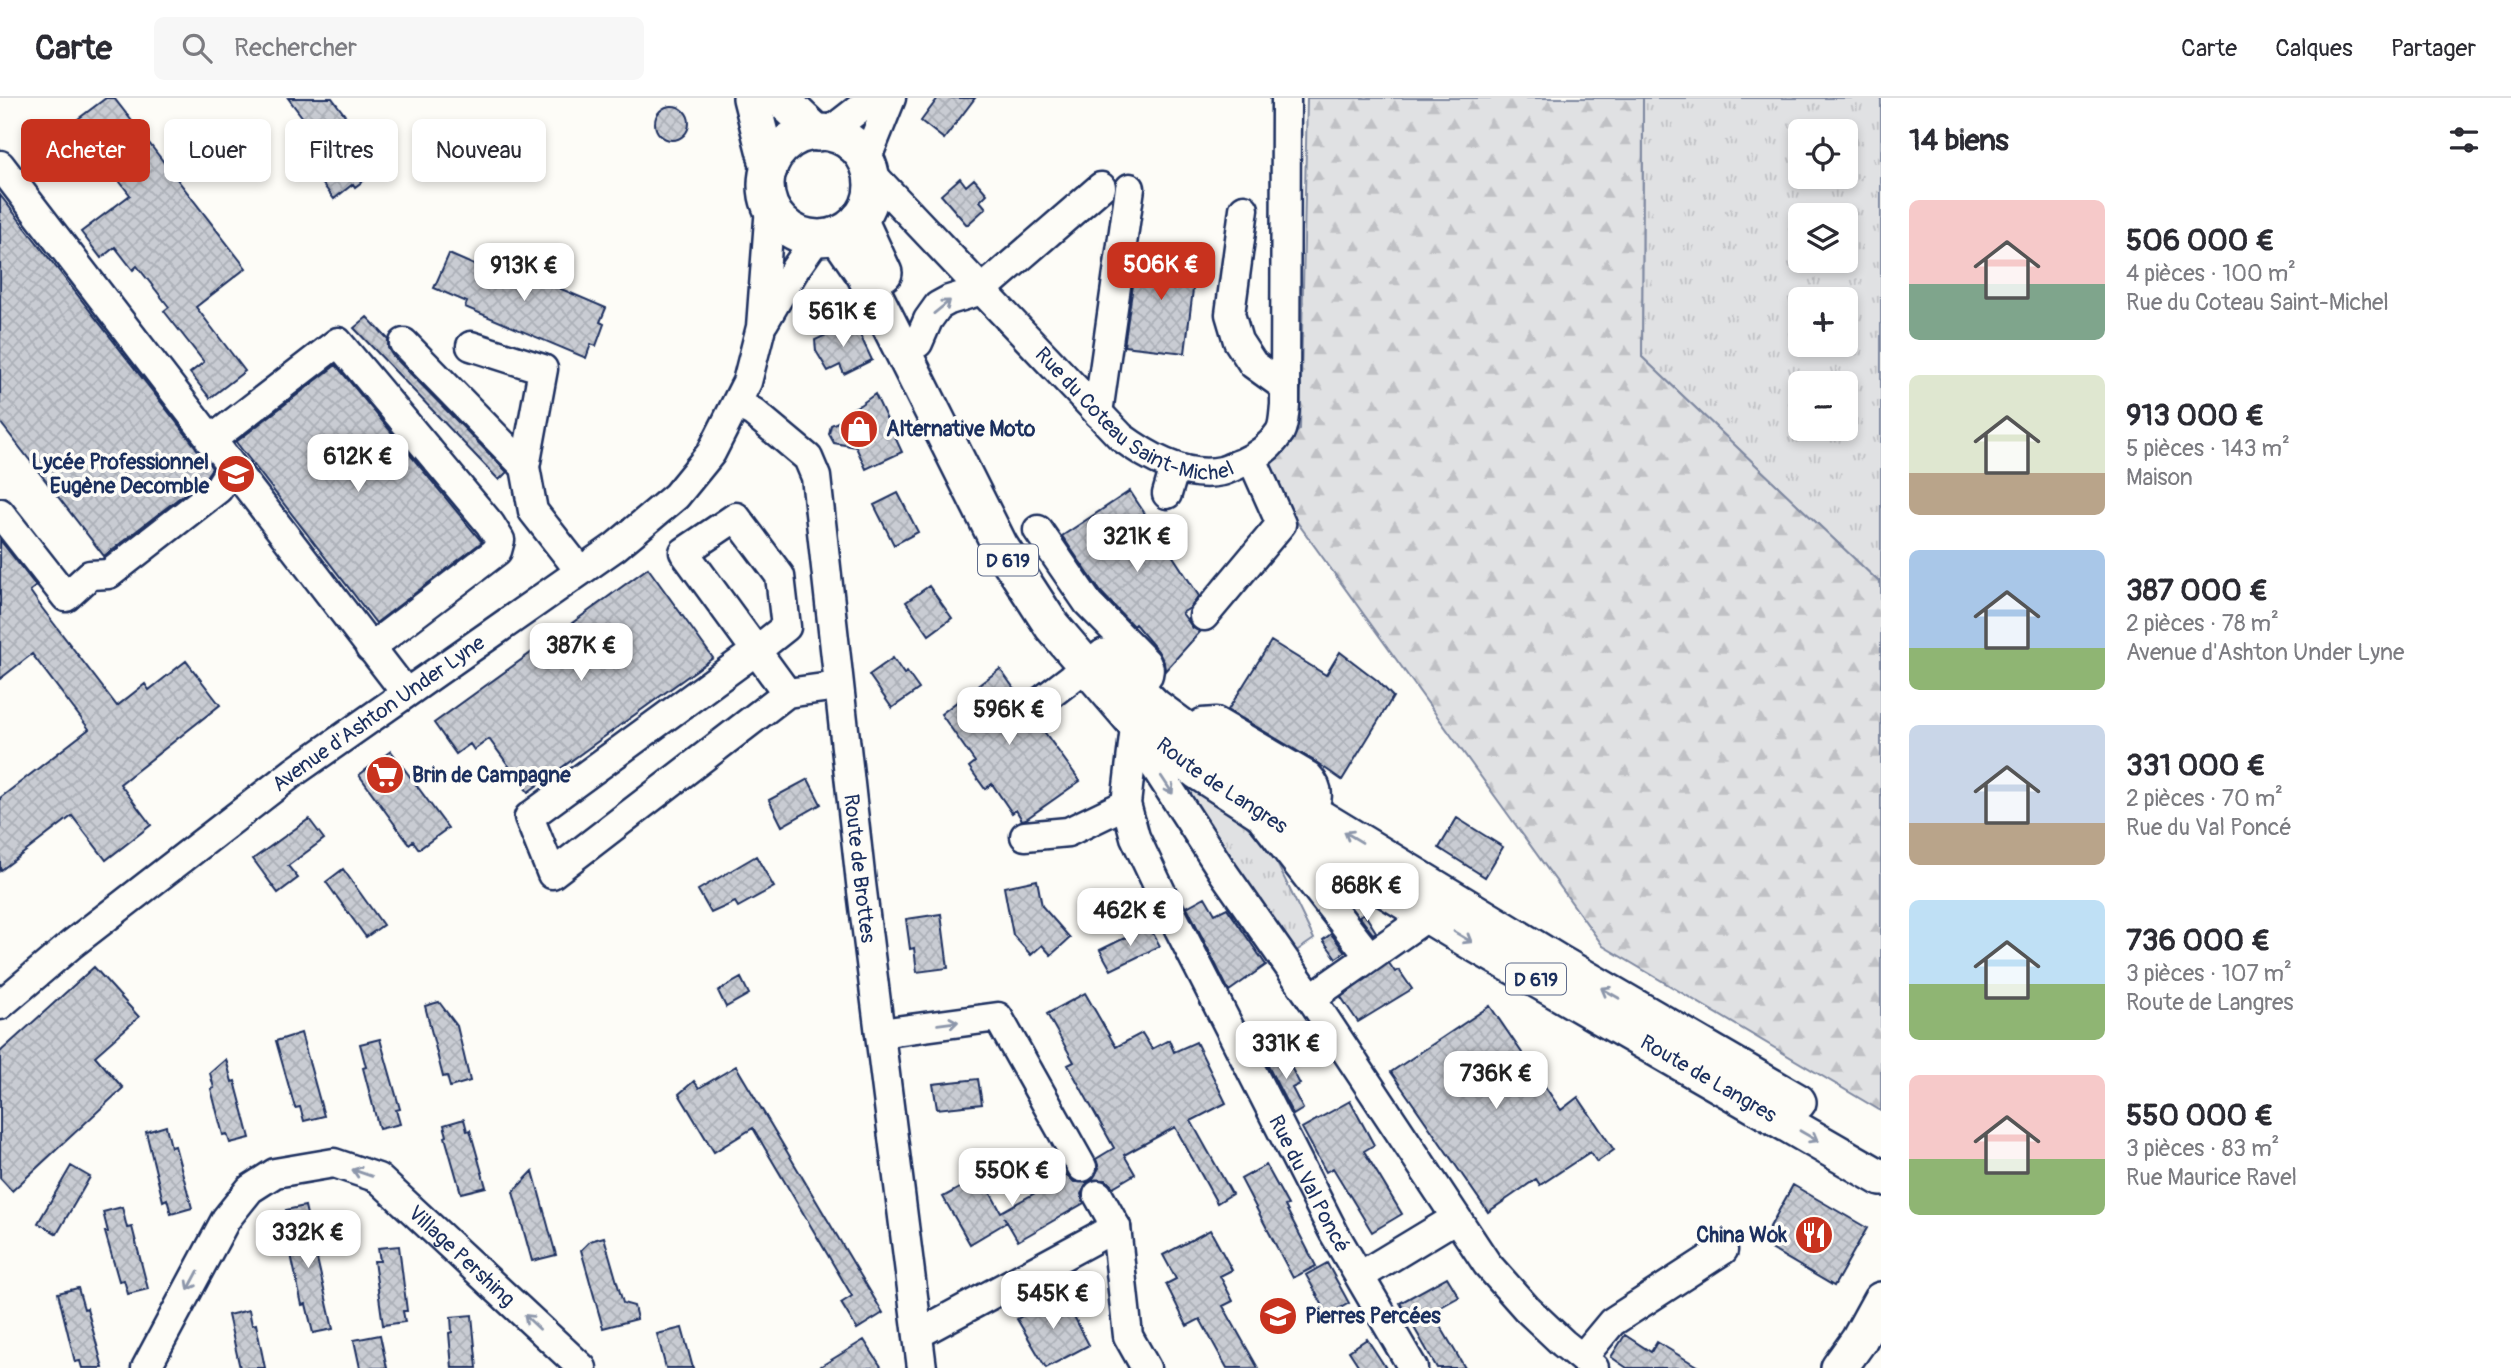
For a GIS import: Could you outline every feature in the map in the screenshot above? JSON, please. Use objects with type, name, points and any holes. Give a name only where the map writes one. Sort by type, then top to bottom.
[{"type":"main road","points":[[751,98],[769,169]]},
{"type":"main road","points":[[780,98],[823,133],[849,141],[868,166],[872,186],[870,200],[844,225],[792,230],[779,220],[770,206],[766,190],[769,169],[782,147],[795,138],[823,133]]},
{"type":"main road","name":"Route de Langres","points":[[844,225],[918,343],[1020,542],[1065,608],[1094,661],[1130,706],[1197,771],[1260,797],[1304,824],[1428,916],[1881,1178]]},
{"type":"main road","name":"Route de Langres","points":[[844,225],[863,274],[1000,546],[1052,626],[1094,661]]},
{"type":"main road","name":"Route de Langres","points":[[1130,706],[1154,706],[1201,741]]},
{"type":"main road","name":"D 619","points":[[1201,741],[1260,797]]},
{"type":"main road","name":"D 619","points":[[1304,824],[1559,963],[1881,1151]]},
{"type":"main road","points":[[1839,1368],[1856,1354],[1881,1300]]},
{"type":"street","points":[[823,133],[873,98]]},
{"type":"street","points":[[868,166],[891,98]]},
{"type":"street","name":"Rue du Coteau Saint-Michel","points":[[868,166],[913,218],[1121,437],[1142,452],[1175,467],[1201,472],[1222,471],[1252,459],[1281,431],[1285,405],[1286,98]]},
{"type":"street","points":[[0,165],[406,693]]},
{"type":"street","points":[[918,343],[928,320],[939,306],[949,300],[982,290],[1101,187]]},
{"type":"street","points":[[1098,413],[1130,188]]},
{"type":"street","name":"Avenue d'Ashton Under Lyne","points":[[0,1005],[72,944],[283,780],[615,547],[676,496],[711,453],[747,382],[761,327],[770,206]]},
{"type":"street","points":[[1244,209],[1230,314],[1238,341],[1254,364],[1285,387]]},
{"type":"street","points":[[844,225],[913,218]]},
{"type":"street","name":"Avenue d'Ashton Under Lyne","points":[[761,327],[795,269],[844,225]]},
{"type":"street","points":[[210,441],[338,342],[490,524],[500,540],[497,551],[370,648]]},
{"type":"street","points":[[404,343],[524,467]]},
{"type":"street","points":[[471,346],[543,369],[524,467],[533,511],[580,571]]},
{"type":"street","name":"Route de Brottes","points":[[737,404],[753,412],[808,458],[816,477],[838,686],[922,1368]]},
{"type":"street","points":[[1203,616],[1233,563],[1281,524],[1252,459]]},
{"type":"street","points":[[1167,494],[1175,467]]},
{"type":"street","points":[[0,513],[66,597],[90,575],[109,574],[218,489],[231,468]]},
{"type":"street","name":"Rue du Val Poncé","points":[[1038,530],[1088,603],[1150,669],[1130,706],[1126,804],[1135,837],[1289,1146],[1413,1368]]},
{"type":"street","points":[[787,693],[757,650],[528,817],[552,874],[787,693],[838,686]]},
{"type":"street","points":[[1040,703],[1094,661]]},
{"type":"street","points":[[1130,706],[1150,759],[1223,872],[1311,998],[1487,1264],[1527,1309],[1588,1363],[1612,1322],[1723,1250]]},
{"type":"street","points":[[1201,741],[1202,723],[1216,722],[1308,776],[1316,785],[1318,796],[1304,824]]},
{"type":"street","points":[[1260,797],[1369,956]]},
{"type":"street","points":[[1026,836],[1068,832],[1126,804]]},
{"type":"street","points":[[1311,998],[1428,916]]},
{"type":"street","points":[[880,1033],[998,1017],[1082,1167]]},
{"type":"street","points":[[1632,1035],[1643,1031],[1655,1033],[1724,1074],[1755,1077]]},
{"type":"street","name":"Village Pershing","points":[[146,1368],[226,1219],[250,1189],[275,1173],[334,1163],[378,1178],[582,1368]]},
{"type":"street","points":[[1098,1195],[1116,1227],[1128,1336],[1146,1368]]},
{"type":"street","points":[[1360,1276],[1456,1218]]},
{"type":"street","points":[[918,1334],[1116,1227]]},
{"type":"green space","points":[[1307,98],[1643,98],[1642,357],[1881,584],[1881,1111],[1603,946],[1261,472],[1300,429]]},
{"type":"green space","points":[[1643,98],[1881,98],[1881,584],[1642,357]]},
{"type":"green space","points":[[1173,763],[1221,799],[1271,851],[1314,939],[1295,952],[1183,803]]},
{"type":"building","points":[[106,98],[114,98],[130,119],[78,119]]},
{"type":"building","points":[[288,98],[332,98],[348,119],[304,119]]},
{"type":"building","points":[[938,98],[975,98],[944,139],[921,121]]},
{"type":"building","points":[[672,106],[684,111],[689,123],[684,135],[672,140],[660,135],[655,123],[660,111]]},
{"type":"building","points":[[150,144],[164,162],[164,182],[179,182],[246,268],[196,307],[245,371],[210,398],[190,373],[204,362],[164,311],[169,307],[137,266],[133,270],[115,247],[101,258],[81,232],[130,195],[120,182],[150,182]]},
{"type":"building","points":[[960,178],[966,186],[974,179],[987,194],[980,201],[986,208],[967,225],[941,195]]},
{"type":"building","points":[[321,182],[362,182],[355,187],[353,184],[334,199]]},
{"type":"building","points":[[0,195],[212,468],[205,478],[104,556],[0,422]]},
{"type":"building","points":[[1138,251],[1197,258],[1185,353],[1124,346]]},
{"type":"building","points":[[449,254],[481,268],[486,257],[606,308],[600,322],[604,324],[596,346],[591,344],[586,358],[465,307],[467,302],[434,288]]},
{"type":"building","points":[[367,317],[388,339],[388,348],[392,355],[507,472],[499,480],[354,328]]},
{"type":"building","points":[[854,322],[872,360],[844,374],[840,365],[828,371],[816,351],[815,340]]},
{"type":"building","points":[[336,365],[482,542],[376,623],[236,442]]},
{"type":"building","points":[[875,394],[902,452],[866,469],[856,447],[834,443],[829,434],[831,425],[847,418],[845,412]]},
{"type":"building","points":[[1130,491],[1199,596],[1190,608],[1182,613],[1193,628],[1200,632],[1165,671],[1158,651],[1135,624],[1133,626],[1101,592],[1062,536]]},
{"type":"building","points":[[898,493],[918,532],[894,545],[874,505]]},
{"type":"building","points":[[0,540],[36,586],[30,591],[117,706],[145,684],[149,690],[186,661],[220,705],[120,784],[151,825],[106,860],[72,816],[0,871],[0,798],[89,729],[32,654],[0,679]]},
{"type":"building","points":[[648,568],[713,658],[528,792],[489,739],[474,750],[470,744],[456,754],[434,723]]},
{"type":"building","points":[[929,586],[952,618],[929,635],[906,602]]},
{"type":"building","points":[[1271,641],[1326,675],[1340,652],[1378,681],[1393,697],[1342,780],[1228,710]]},
{"type":"building","points":[[893,658],[919,689],[892,708],[869,675]]},
{"type":"building","points":[[1000,669],[1023,701],[1025,713],[1035,719],[1080,781],[1022,820],[1016,810],[1012,813],[992,784],[985,789],[969,767],[975,762],[941,714]]},
{"type":"building","points":[[391,751],[448,828],[419,849],[413,841],[409,844],[359,775]]},
{"type":"building","points":[[808,779],[821,804],[782,826],[769,800]]},
{"type":"building","points":[[1457,818],[1503,847],[1485,877],[1439,848]]},
{"type":"building","points":[[309,819],[324,839],[288,866],[298,878],[278,893],[253,859]]},
{"type":"building","points":[[756,856],[774,887],[738,907],[735,902],[711,913],[698,890]]},
{"type":"building","points":[[343,869],[383,925],[366,937],[326,882]]},
{"type":"building","points":[[1037,880],[1042,906],[1070,938],[1051,955],[1042,945],[1031,955],[1013,935],[1004,887]]},
{"type":"building","points":[[1205,897],[1215,914],[1227,908],[1266,965],[1229,991],[1187,907]]},
{"type":"building","points":[[1364,913],[1376,932],[1373,934],[1359,916]]},
{"type":"building","points":[[941,914],[948,968],[917,972],[914,948],[910,949],[906,919]]},
{"type":"building","points":[[1149,926],[1160,946],[1111,970],[1100,950]]},
{"type":"building","points":[[1331,934],[1345,952],[1336,958],[1323,940]]},
{"type":"building","points":[[1389,963],[1395,972],[1399,970],[1412,989],[1358,1022],[1341,997]]},
{"type":"building","points":[[94,967],[139,1017],[95,1056],[123,1088],[12,1191],[0,1178],[0,1052]]},
{"type":"building","points":[[741,978],[749,994],[726,1007],[718,991]]},
{"type":"building","points":[[1085,993],[1116,1047],[1142,1033],[1152,1049],[1169,1040],[1174,1052],[1196,1042],[1226,1103],[1191,1121],[1232,1194],[1217,1203],[1175,1127],[1124,1155],[1135,1174],[1113,1187],[1106,1180],[1092,1180],[1099,1168],[1096,1159],[1114,1148],[1068,1065],[1074,1062],[1047,1014]]},
{"type":"building","points":[[439,1002],[457,1026],[470,1081],[450,1087],[447,1076],[443,1077],[425,1006]]},
{"type":"building","points":[[1490,1006],[1561,1110],[1578,1097],[1614,1150],[1597,1162],[1590,1152],[1540,1185],[1536,1179],[1488,1212],[1391,1072]]},
{"type":"building","points":[[301,1033],[324,1116],[304,1121],[300,1107],[295,1108],[276,1041]]},
{"type":"building","points":[[380,1039],[400,1109],[396,1110],[400,1124],[379,1129],[363,1068],[366,1067],[360,1044]]},
{"type":"building","points":[[1283,1052],[1300,1084],[1292,1088],[1303,1109],[1293,1115],[1266,1062]]},
{"type":"building","points":[[226,1059],[232,1082],[235,1081],[250,1138],[230,1143],[227,1134],[223,1135],[211,1089],[214,1088],[210,1073]]},
{"type":"building","points":[[736,1066],[883,1313],[857,1329],[841,1303],[852,1296],[753,1128],[714,1152],[679,1094],[694,1081],[699,1088]]},
{"type":"building","points":[[978,1079],[982,1104],[937,1109],[933,1084]]},
{"type":"building","points":[[1350,1101],[1374,1145],[1364,1151],[1402,1214],[1372,1232],[1333,1168],[1326,1172],[1302,1128]]},
{"type":"building","points":[[464,1119],[467,1131],[470,1130],[486,1187],[461,1193],[444,1125]]},
{"type":"building","points":[[166,1126],[171,1147],[175,1146],[192,1208],[171,1214],[167,1199],[163,1201],[146,1132]]},
{"type":"building","points":[[1266,1165],[1316,1266],[1293,1278],[1241,1179]]},
{"type":"building","points":[[71,1166],[90,1177],[57,1234],[38,1223]]},
{"type":"building","points":[[533,1171],[556,1255],[532,1261],[513,1192]]},
{"type":"building","points":[[1067,1175],[1074,1182],[1088,1182],[1081,1194],[1084,1203],[1018,1241],[1007,1222],[970,1244],[943,1197],[981,1176],[1001,1212]]},
{"type":"building","name":"China Wok","points":[[1793,1185],[1867,1228],[1834,1286],[1761,1243]]},
{"type":"building","points":[[305,1206],[333,1329],[313,1333],[306,1304],[302,1305],[287,1236],[291,1234],[286,1210]]},
{"type":"building","points":[[122,1207],[127,1228],[132,1227],[148,1289],[128,1294],[124,1280],[119,1281],[105,1232],[108,1232],[103,1212]]},
{"type":"building","points":[[1210,1230],[1232,1270],[1220,1276],[1233,1301],[1223,1306],[1258,1368],[1227,1368],[1200,1319],[1187,1326],[1166,1284],[1176,1279],[1163,1255]]},
{"type":"building","points":[[604,1237],[623,1303],[634,1306],[637,1319],[603,1328],[581,1250],[590,1241]]},
{"type":"building","points":[[399,1246],[407,1311],[403,1311],[405,1322],[383,1325],[374,1261],[380,1261],[378,1248]]},
{"type":"building","points":[[1327,1263],[1349,1303],[1328,1315],[1306,1275]]},
{"type":"building","points":[[1447,1277],[1459,1297],[1432,1312],[1465,1368],[1437,1368],[1400,1303]]},
{"type":"building","points":[[78,1288],[84,1309],[87,1308],[103,1368],[82,1368],[80,1361],[75,1362],[58,1293]]},
{"type":"building","points":[[1062,1293],[1089,1345],[1046,1368],[1017,1319]]},
{"type":"building","points":[[249,1310],[252,1325],[256,1324],[265,1368],[240,1368],[228,1315]]},
{"type":"building","points":[[472,1315],[477,1368],[452,1368],[449,1333],[452,1332],[451,1317]]},
{"type":"building","points":[[682,1328],[693,1368],[666,1368],[657,1334]]},
{"type":"building","points":[[380,1335],[387,1368],[360,1368],[354,1340]]},
{"type":"building","points":[[1625,1335],[1651,1352],[1657,1342],[1700,1368],[1627,1368],[1611,1357]]},
{"type":"building","points":[[1367,1339],[1386,1368],[1360,1368],[1349,1351]]},
{"type":"building","points":[[864,1340],[882,1368],[818,1368]]},
{"type":"place","name":"Alternative Moto","points":[[859,429]]},
{"type":"place","name":"Lycée Professionnel Eugène Decomble","points":[[236,474]]},
{"type":"place","name":"Brin de Campagne","points":[[385,775]]},
{"type":"place","name":"China Wok","points":[[1814,1235]]},
{"type":"place","name":"Pierres Percées","points":[[1278,1316]]}]
